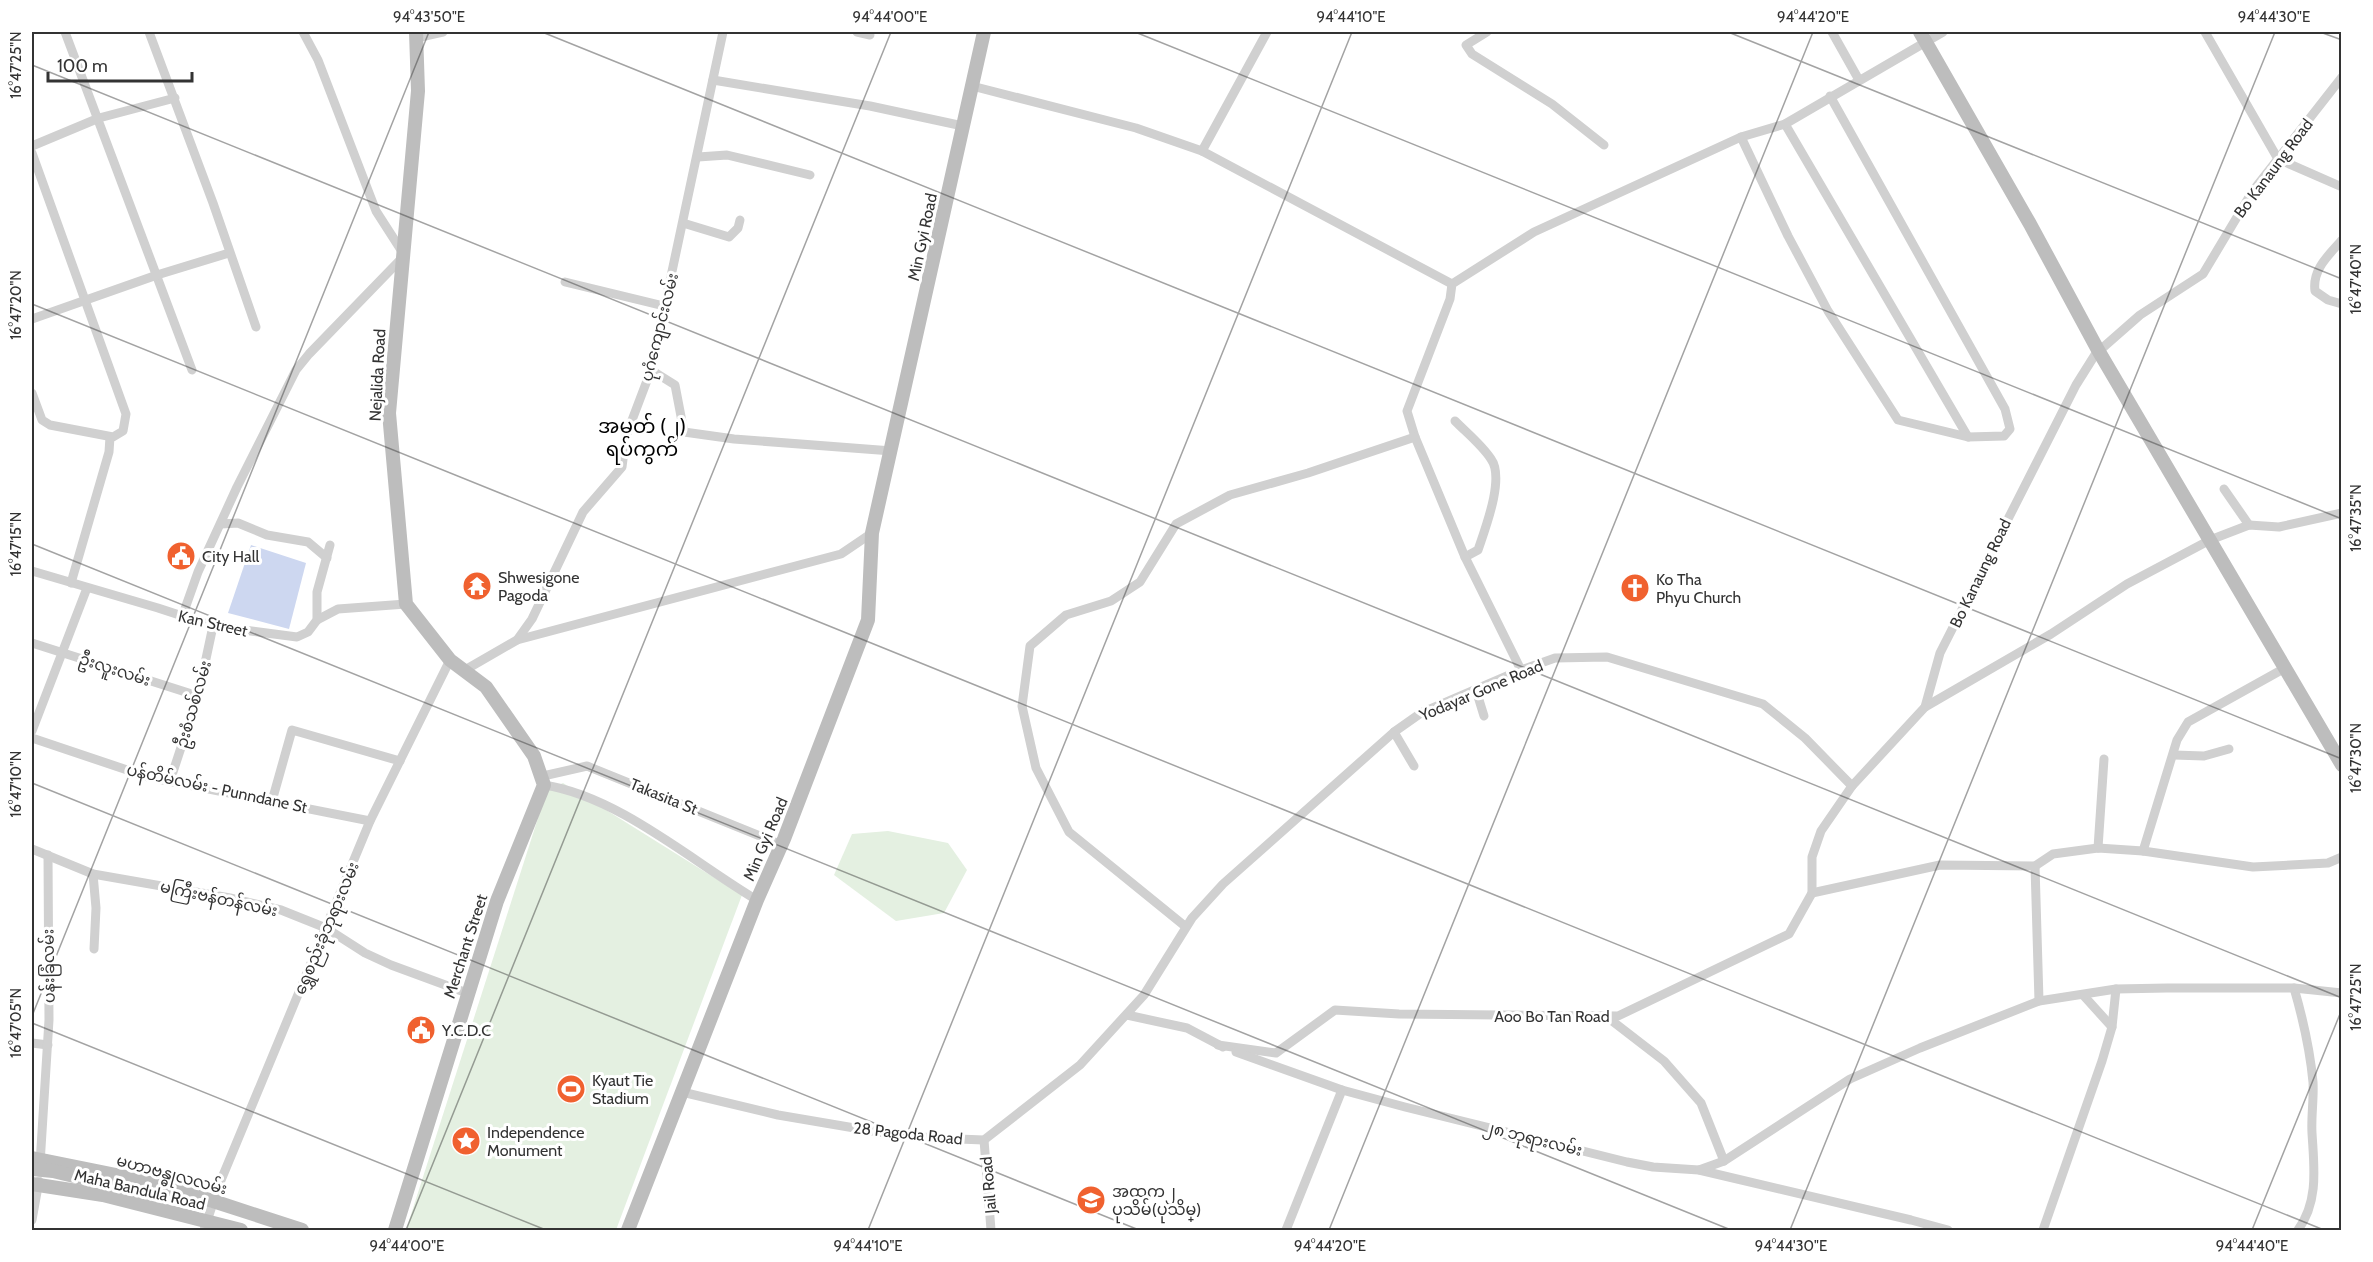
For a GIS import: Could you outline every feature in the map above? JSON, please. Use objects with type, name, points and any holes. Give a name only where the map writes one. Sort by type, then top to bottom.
[{"type":"main road","name":"Min Gyi Road","points":[[628,1230],[757,900],[782,845],[868,620],[872,533],[984,32]]},
{"type":"main road","name":"Nejalida Road","points":[[406,604],[389,413],[418,91],[416,35]]},
{"type":"main road","points":[[1923,37],[2025,214],[2099,350],[2342,765]]},
{"type":"main road","points":[[406,604],[450,660],[486,687],[534,756],[543,780]]},
{"type":"main road","name":"Merchant Street","points":[[395,1230],[497,901],[543,780]]},
{"type":"main road","points":[[35,1162],[53,1171],[132,1190],[159,1186]]},
{"type":"main road","name":"မဟာဗန္ဓုလလမ်း","points":[[35,1162],[159,1186],[302,1230]]},
{"type":"main road","name":"Maha Bandula Road","points":[[35,1184],[104,1195],[151,1207],[206,1226],[241,1230]]},
{"type":"main road","points":[[132,1190],[151,1207]]},
{"type":"street","points":[[65,32],[192,370]]},
{"type":"street","points":[[149,32],[175,98],[256,327]]},
{"type":"street","points":[[182,617],[198,572],[242,477],[296,370],[403,255],[376,211],[318,60],[303,32]]},
{"type":"street","points":[[416,35],[443,32]]},
{"type":"street","name":"ပုဂံကျောင်းလမ်း","points":[[465,670],[517,640],[532,619],[583,512],[622,468],[626,436],[651,370],[723,32]]},
{"type":"street","points":[[857,32],[870,35]]},
{"type":"street","points":[[1202,151],[1267,32]]},
{"type":"street","points":[[1487,32],[1466,45],[1472,54],[1552,104],[1604,145]]},
{"type":"street","points":[[1832,32],[1860,80]]},
{"type":"street","points":[[1452,284],[1534,232],[1741,137],[1785,124],[1860,80],[1923,37],[1943,32]]},
{"type":"street","points":[[2205,32],[2278,159],[2342,187]]},
{"type":"street","name":"Bo Kanaung Road","points":[[1852,786],[1925,707],[1940,653],[2060,415],[2099,350],[2139,315],[2204,274],[2252,192],[2342,77]]},
{"type":"street","points":[[713,81],[870,106],[963,126]]},
{"type":"street","points":[[972,86],[1136,128],[1202,151],[1452,284]]},
{"type":"street","points":[[1741,137],[1788,236],[1828,311],[1898,420],[1968,437],[2004,436],[2010,429],[2005,409],[1830,96]]},
{"type":"street","points":[[32,146],[99,118],[175,98]]},
{"type":"street","points":[[1785,124],[1968,437]]},
{"type":"street","points":[[32,153],[126,414],[123,430],[110,437],[50,425],[42,420],[32,393]]},
{"type":"street","points":[[698,157],[727,155],[810,175]]},
{"type":"street","points":[[683,223],[729,237],[738,228],[740,220]]},
{"type":"street","points":[[2342,240],[2315,272],[2314,281],[2315,291],[2328,300],[2342,304]]},
{"type":"street","points":[[32,319],[157,275],[229,253]]},
{"type":"street","points":[[565,282],[664,306]]},
{"type":"street","points":[[1452,284],[1450,299],[1407,411],[1415,437],[1465,557],[1521,670]]},
{"type":"street","points":[[651,370],[675,385],[684,432],[734,439],[892,451]]},
{"type":"street","points":[[1455,421],[1493,460],[1495,480],[1491,510],[1478,550],[1465,557]]},
{"type":"street","points":[[71,583],[109,452],[110,437]]},
{"type":"street","points":[[1186,927],[1069,832],[1036,768],[1022,706],[1030,646],[1066,615],[1111,602],[1140,582],[1176,524],[1185,519],[1230,495],[1308,473],[1415,437]]},
{"type":"street","points":[[2224,489],[2249,525]]},
{"type":"street","points":[[1925,707],[2051,634],[2127,584],[2210,540],[2249,525],[2279,527],[2342,513]]},
{"type":"street","points":[[221,524],[238,523],[267,535],[308,542],[327,558]]},
{"type":"street","points":[[517,640],[841,554],[872,533]]},
{"type":"street","points":[[316,620],[317,592],[330,545]]},
{"type":"street","name":"Kan Street","points":[[32,571],[213,626],[297,637],[308,632],[316,620],[338,609],[406,604]]},
{"type":"street","points":[[32,731],[87,588]]},
{"type":"street","name":"ဦးစံသစ်လမ်း","points":[[170,781],[198,696],[213,626]]},
{"type":"street","name":"ဦးလူးလမ်း","points":[[32,643],[198,696]]},
{"type":"street","name":"Yodayar Gone Road","points":[[1127,1015],[1143,995],[1186,927],[1222,884],[1394,732],[1421,713],[1521,670],[1555,658],[1607,657],[1763,704],[1805,738],[1852,786]]},
{"type":"street","name":"ရွှေစည်းခုံဘုရားလမ်း","points":[[206,1226],[213,1201],[370,820],[450,660]]},
{"type":"street","points":[[2143,851],[2177,740],[2188,722],[2286,668]]},
{"type":"street","points":[[1476,690],[1484,716]]},
{"type":"street","points":[[272,801],[292,730],[400,761]]},
{"type":"street","points":[[1394,732],[1414,766]]},
{"type":"street","name":"ပန်တိမ်လမ်း - Punndane St","points":[[32,738],[147,777],[370,820]]},
{"type":"street","points":[[2174,755],[2204,756],[2229,749]]},
{"type":"street","points":[[2098,848],[2104,759]]},
{"type":"street","name":"Takasita St","points":[[543,780],[587,766],[782,845]]},
{"type":"street","points":[[543,780],[608,806],[700,861],[757,900]]},
{"type":"street","name":"Aoo Bo Tan Road","points":[[1218,1045],[1276,1053],[1335,1010],[1399,1014],[1618,1016],[1789,934],[1812,893],[1812,857],[1821,831],[1852,786]]},
{"type":"street","points":[[1812,893],[1940,866],[2035,866],[2053,854],[2098,848],[2143,851],[2253,867],[2328,863],[2342,857]]},
{"type":"street","name":"မကြီးဗန်တန်လမ်း","points":[[32,849],[93,874],[230,898],[281,910],[326,928],[365,953],[391,965],[467,993]]},
{"type":"street","name":"ပန်းခြံလမ်း","points":[[32,1220],[35,1162],[48,1045],[48,855]]},
{"type":"street","points":[[2035,866],[2039,1001]]},
{"type":"street","points":[[93,874],[96,908],[94,949]]},
{"type":"street","points":[[2294,988],[2307,1035],[2313,1084],[2312,1131],[2315,1166],[2314,1192],[2304,1222],[2298,1230]]},
{"type":"street","points":[[1699,1170],[1724,1161],[1850,1079],[1920,1048],[2039,1001],[2084,996],[2116,989],[2294,988],[2342,993]]},
{"type":"street","points":[[2043,1230],[2102,1061],[2112,1027],[2116,989]]},
{"type":"street","points":[[2084,996],[2112,1027]]},
{"type":"street","name":"28 Pagoda Road","points":[[682,1092],[778,1115],[878,1132],[933,1138],[984,1140],[1080,1065],[1127,1015]]},
{"type":"street","name":"၂၈ ဘုရားလမ်း","points":[[1127,1015],[1187,1028],[1218,1045],[1342,1090],[1627,1162],[1653,1167],[1699,1170],[1948,1230]]},
{"type":"street","points":[[1607,1017],[1664,1061],[1701,1103],[1724,1161]]},
{"type":"street","points":[[32,1043],[48,1045]]},
{"type":"street","points":[[1286,1230],[1342,1090]]},
{"type":"street","name":"Jail Road","points":[[984,1140],[991,1230]]},
{"type":"green space","points":[[563,783],[742,895],[616,1230],[406,1230],[547,790]]},
{"type":"green space","points":[[888,831],[948,843],[967,870],[944,913],[896,921],[834,875],[852,834]]},
{"type":"water","points":[[251,545],[306,563],[289,629],[228,613]]},
{"type":"place","name":"City Hall","points":[[181,556]]},
{"type":"place","name":"Shwesigone Pagoda","points":[[477,586]]},
{"type":"place","name":"Ko Tha Phyu Church","points":[[1635,588]]},
{"type":"place","name":"Y.C.D.C","points":[[421,1030]]},
{"type":"place","name":"Kyaut Tie Stadium","points":[[571,1089]]},
{"type":"place","name":"Independence Monument","points":[[466,1141]]},
{"type":"place","name":"အထက၂ ပုသိမ်(ပုသိမ္)","points":[[1091,1200]]},
{"type":"district","name":"အမှတ် (၂) ရပ်ကွက်","points":[[642,438]]}]
